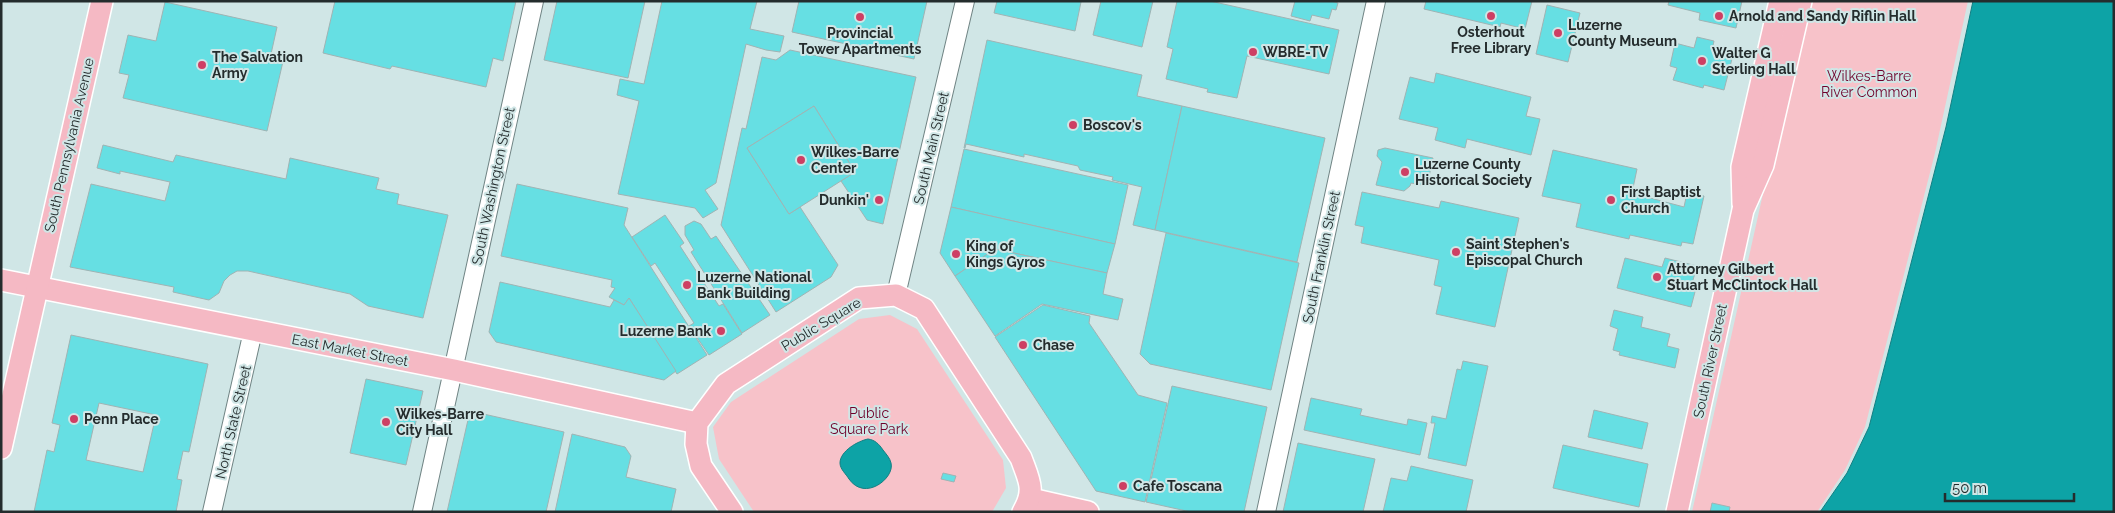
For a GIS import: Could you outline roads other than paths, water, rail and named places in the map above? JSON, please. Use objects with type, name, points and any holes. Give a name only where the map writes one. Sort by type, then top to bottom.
[{"type":"main road","name":"South Pennsylvania Avenue","points":[[1,448],[102,1]]},
{"type":"main road","name":"South River Street","points":[[1743,210],[1742,167],[1780,1]]},
{"type":"main road","name":"South River Street","points":[[1677,512],[1743,210],[1763,165],[1801,1]]},
{"type":"main road","name":"East Market Street","points":[[1,280],[454,370],[697,423]]},
{"type":"main road","name":"Public Square","points":[[697,423],[726,384],[792,341],[859,298],[896,295]]},
{"type":"main road","points":[[896,295],[924,309],[1021,458],[1030,483],[1027,505],[1088,512]]},
{"type":"main road","points":[[697,423],[696,444],[701,466],[732,512]]},
{"type":"street","name":"South Washington Street","points":[[422,512],[510,103],[534,1]]},
{"type":"street","name":"South Main Street","points":[[896,295],[966,1]]},
{"type":"street","name":"South Franklin Street","points":[[1266,512],[1376,1]]},
{"type":"street","name":"North State Street","points":[[212,512],[253,331]]},
{"type":"water","points":[[1973,1],[2114,1],[2114,512],[1820,512],[1847,473],[1869,427],[1946,127]]},
{"type":"water","points":[[868,439],[875,441],[890,459],[891,469],[884,481],[870,488],[863,488],[856,486],[849,479],[840,463],[846,451],[855,444]]},
{"type":"place","name":"Osterhout Free Library","points":[[1491,16]]},
{"type":"place","name":"Arnold and Sandy Riflin Hall","points":[[1719,16]]},
{"type":"place","name":"Provincial Tower Apartments","points":[[860,17]]},
{"type":"place","name":"Luzerne County Museum","points":[[1558,33]]},
{"type":"place","name":"WBRE-TV","points":[[1253,52]]},
{"type":"place","name":"Walter G Sterling Hall","points":[[1702,61]]},
{"type":"place","name":"The Salvation Army","points":[[202,65]]},
{"type":"place","name":"Boscov's","points":[[1073,125]]},
{"type":"place","name":"Wilkes-Barre Center","points":[[801,160]]},
{"type":"place","name":"Luzerne County Historical Society","points":[[1405,172]]},
{"type":"place","name":"Dunkin'","points":[[879,200]]},
{"type":"place","name":"First Baptist Church","points":[[1611,200]]},
{"type":"place","name":"Saint Stephen's Episcopal Church","points":[[1456,252]]},
{"type":"place","name":"King of Kings Gyros","points":[[956,254]]},
{"type":"place","name":"Attorney Gilbert Stuart McClintock Hall","points":[[1657,277]]},
{"type":"place","name":"Luzerne National Bank Building","points":[[687,285]]},
{"type":"place","name":"Luzerne Bank","points":[[721,331]]},
{"type":"place","name":"Chase","points":[[1023,345]]},
{"type":"place","name":"Penn Place","points":[[74,419]]},
{"type":"place","name":"Wilkes-Barre City Hall","points":[[386,422]]},
{"type":"place","name":"Cafe Toscana","points":[[1123,486]]},
{"type":"park label","name":"Wilkes-Barre River Common","points":[[1869,84]]},
{"type":"park label","name":"Public Square Park","points":[[869,422]]}]
